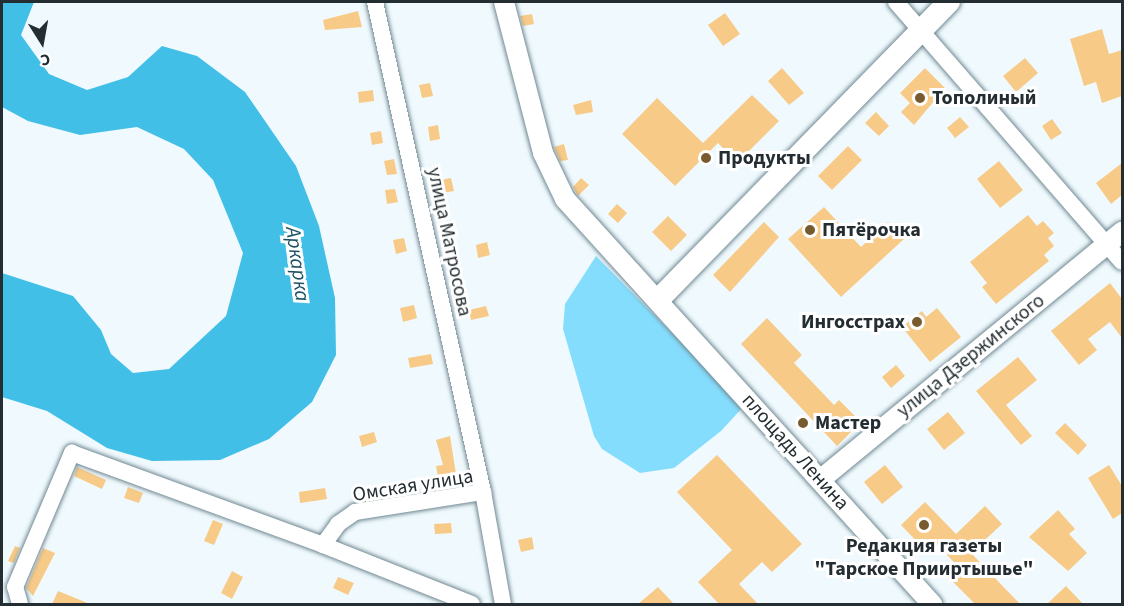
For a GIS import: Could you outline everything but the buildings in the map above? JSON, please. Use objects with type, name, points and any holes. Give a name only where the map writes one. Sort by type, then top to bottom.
[{"type":"main road","points":[[659,299],[949,2]]},
{"type":"street","name":"улица Матросова","points":[[375,2],[483,492]]},
{"type":"street","name":"площадь Ленина","points":[[504,2],[551,176],[565,199],[659,299],[932,604]]},
{"type":"street","points":[[896,2],[1115,238],[1122,262]]},
{"type":"street","name":"улица Дзержинского","points":[[820,480],[1115,238]]},
{"type":"street","points":[[20,604],[15,587],[72,453],[323,545],[472,604]]},
{"type":"street","name":"Омская улица","points":[[323,545],[338,524],[355,512],[483,492],[503,604]]},
{"type":"shaded area","points":[[596,256],[744,406],[721,431],[674,468],[640,473],[602,449],[594,436],[563,329],[565,304]]},
{"type":"water","name":"Аркарка","points":[[2,2],[34,2],[21,35],[49,74],[87,90],[128,77],[162,46],[197,56],[245,92],[296,166],[319,226],[335,298],[336,355],[312,402],[269,439],[220,460],[152,461],[107,448],[47,411],[2,397],[2,273],[73,296],[101,330],[111,354],[133,373],[169,369],[226,316],[243,253],[213,180],[184,149],[137,127],[80,135],[28,121],[2,107]]},
{"type":"place","name":"Тополиный","points":[[920,98]]},
{"type":"place","name":"Продукты","points":[[706,158]]},
{"type":"place","name":"Пятёрочка","points":[[810,230]]},
{"type":"place","name":"Ингосстрах","points":[[917,322]]},
{"type":"place","name":"Мастер","points":[[803,423]]},
{"type":"place","name":"Редакция газеты \"Тарское Прииртышье\"","points":[[924,525]]}]
